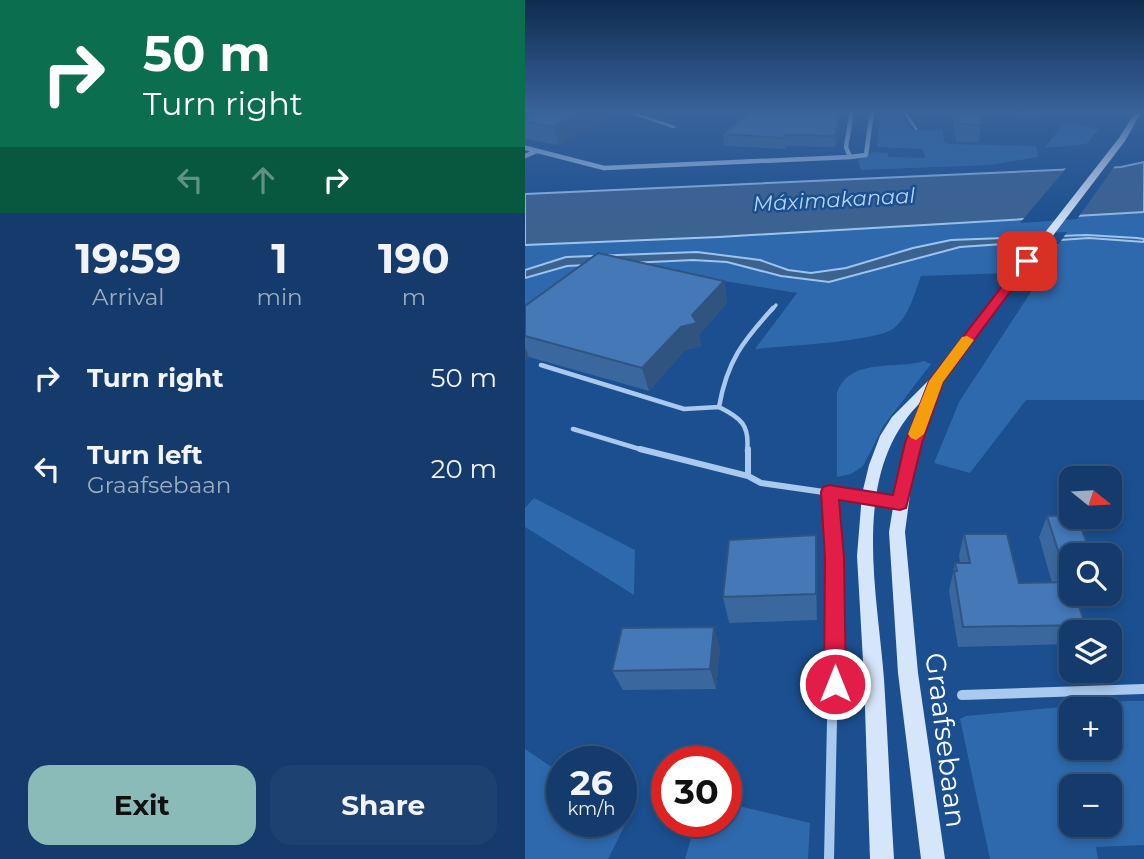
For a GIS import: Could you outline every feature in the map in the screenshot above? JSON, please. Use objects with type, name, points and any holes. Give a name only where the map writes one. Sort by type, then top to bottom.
[{"type":"main road","name":"Graafsebaan","points":[[882,859],[866,552],[869,498],[878,458],[901,413],[936,381],[1113,151]]},
{"type":"main road","name":"Graafsebaan","points":[[933,859],[908,673],[898,550],[900,503],[913,443],[936,381]]},
{"type":"street","points":[[542,151],[604,168],[850,157],[866,155],[867,151]]},
{"type":"street","points":[[848,151],[850,157]]},
{"type":"street","points":[[829,492],[835,558],[835,709],[829,859]]},
{"type":"street","points":[[961,695],[1144,689]]},
{"type":"lane","points":[[719,407],[723,377],[730,358],[776,305]]},
{"type":"lane","points":[[541,365],[684,409],[719,407],[743,421],[749,434],[744,464],[748,476]]},
{"type":"lane","points":[[573,429],[670,458],[748,476],[761,483],[900,503]]},
{"type":"shaded area","points":[[923,151],[1037,151],[1038,157],[990,165],[861,170],[858,160],[873,152],[888,153],[888,157],[925,158]]},
{"type":"shaded area","points":[[1144,212],[1144,400],[1026,400],[970,473],[934,463],[959,402],[1044,272],[921,276],[904,317],[885,333],[850,340],[755,349],[797,293],[617,259],[525,334],[525,245],[719,237]]},
{"type":"shaded area","points":[[924,361],[931,364],[884,425],[863,466],[851,474],[837,477],[837,393],[843,382],[862,369]]},
{"type":"shaded area","points":[[534,498],[635,550],[634,595],[525,527],[525,508]]},
{"type":"shaded area","points":[[1122,701],[1144,701],[1144,845],[1096,847],[1098,859],[990,859],[960,719],[966,716],[1059,707],[1059,760],[1122,760]]},
{"type":"shaded area","points":[[525,749],[546,763],[546,837],[619,837],[608,859],[525,859]]},
{"type":"shaded area","points":[[742,807],[810,823],[808,859],[685,859],[691,837],[742,837]]},
{"type":"water","name":"Máximakanaal","points":[[1144,162],[1144,212],[719,237],[525,245],[525,194],[1121,167]]},
{"type":"water","points":[[1087,235],[1137,238],[1144,239],[1144,242],[1089,238],[960,247],[829,282],[781,276],[727,262],[693,260],[567,266],[525,278],[525,270],[566,257],[697,252],[760,260],[788,270],[811,273],[846,268],[951,240]]},
{"type":"pier","points":[[1117,163],[1077,219],[1020,223],[1068,166]]},
{"type":"pier","points":[[1067,232],[1059,244],[999,248],[1010,234]]},
{"type":"building","points":[[598,253],[724,281],[692,315],[697,323],[681,327],[642,368],[525,336],[525,306]]},
{"type":"building","points":[[1047,516],[1059,516],[1059,529],[1082,529],[1087,543],[1059,543],[1059,554]]},
{"type":"building","points":[[964,534],[1007,534],[1019,583],[1059,582],[1059,606],[1079,606],[1083,620],[1059,620],[1059,625],[963,627],[954,571],[957,571],[955,563],[970,563]]},
{"type":"building","points":[[816,535],[816,594],[723,597],[729,540]]},
{"type":"building","points":[[714,627],[710,669],[612,671],[622,628]]},
{"type":"slow traffic","points":[[916,434],[936,381],[967,340]]},
{"type":"route","points":[[835,684],[835,558],[829,492],[900,503],[913,443],[936,381],[1027,261]]}]
